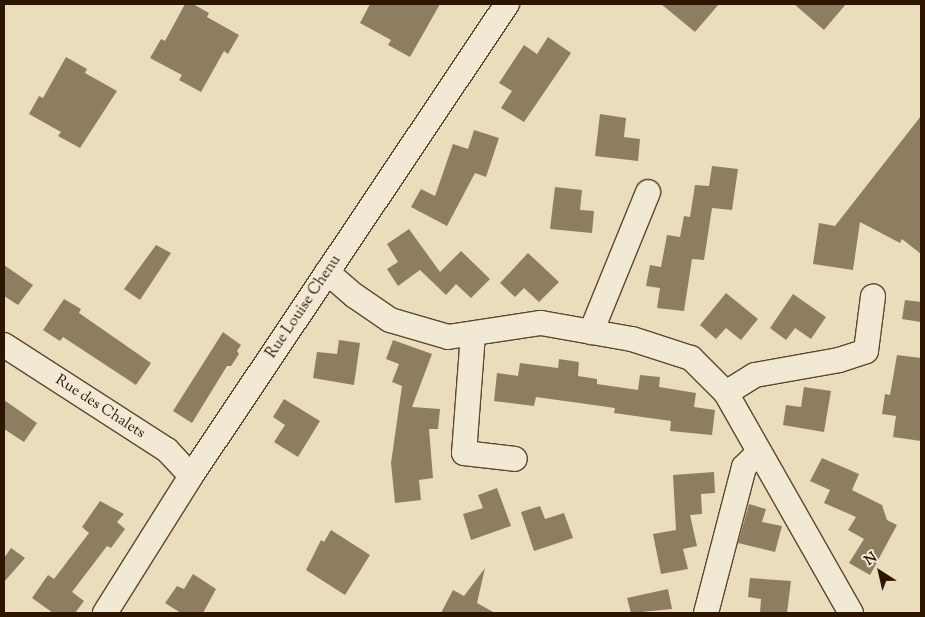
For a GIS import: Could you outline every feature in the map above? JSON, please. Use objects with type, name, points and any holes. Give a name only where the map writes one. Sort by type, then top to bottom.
[{"type":"street","name":"Rue Louise Chenu","points":[[105,613],[191,476],[507,4]]},
{"type":"street","points":[[591,332],[648,192]]},
{"type":"street","points":[[327,272],[355,296],[390,320],[448,337],[541,323],[632,339],[691,358],[726,393],[851,613]]},
{"type":"street","points":[[726,393],[755,375],[839,360],[866,351],[873,296]]},
{"type":"street","points":[[473,334],[464,453],[515,459]]},
{"type":"street","name":"Rue des Chalets","points":[[4,345],[167,450],[191,476]]},
{"type":"street","points":[[706,613],[744,468],[760,452]]},
{"type":"building","points":[[185,4],[193,4],[209,13],[207,17],[239,35],[228,54],[224,51],[201,92],[179,80],[182,75],[150,58],[161,39],[165,41]]},
{"type":"building","points":[[370,4],[440,4],[410,57],[388,45],[391,40],[360,23]]},
{"type":"building","points":[[661,4],[719,4],[695,32]]},
{"type":"building","points":[[794,4],[846,4],[824,30]]},
{"type":"building","points":[[548,37],[571,53],[524,122],[501,108],[512,91],[499,83],[524,45],[537,54]]},
{"type":"building","points":[[66,57],[87,69],[85,73],[117,91],[80,148],[58,136],[61,132],[29,114],[39,96],[43,98]]},
{"type":"building","points":[[600,114],[626,118],[624,137],[640,139],[638,161],[595,156]]},
{"type":"building","points":[[921,116],[921,254],[902,239],[900,243],[860,222],[853,270],[813,264],[819,223],[835,226]]},
{"type":"building","points":[[474,130],[499,138],[486,177],[475,173],[447,226],[411,207],[421,189],[435,196],[453,144],[468,149]]},
{"type":"building","points":[[712,166],[738,169],[732,210],[712,208],[704,260],[692,259],[684,311],[657,308],[660,288],[646,286],[650,265],[661,267],[667,235],[680,237],[684,216],[690,217],[695,185],[709,186]]},
{"type":"building","points":[[555,187],[582,190],[580,210],[594,211],[592,233],[550,229]]},
{"type":"building","points":[[409,229],[440,272],[461,251],[490,279],[471,298],[456,284],[446,295],[420,270],[398,286],[387,269],[398,262],[387,244]]},
{"type":"building","points":[[156,245],[171,253],[140,300],[124,289]]},
{"type":"building","points":[[528,253],[559,282],[539,302],[524,288],[515,297],[500,283]]},
{"type":"building","points":[[4,265],[33,285],[18,305],[4,296]]},
{"type":"building","points":[[726,293],[758,319],[741,340],[726,328],[716,339],[700,325]]},
{"type":"building","points":[[793,294],[826,317],[811,339],[795,328],[786,340],[770,328]]},
{"type":"building","points":[[64,299],[81,309],[79,313],[151,363],[136,385],[63,337],[60,341],[43,330]]},
{"type":"building","points":[[905,300],[921,302],[921,322],[902,319]]},
{"type":"building","points":[[223,332],[241,345],[237,351],[239,354],[231,366],[227,366],[192,423],[173,411]]},
{"type":"building","points":[[339,340],[360,343],[354,385],[313,378],[317,352],[337,354]]},
{"type":"building","points":[[393,340],[432,354],[412,407],[440,409],[438,429],[429,429],[433,478],[419,480],[421,500],[395,503],[391,463],[402,386],[392,382],[399,364],[386,359]]},
{"type":"building","points":[[897,355],[921,358],[921,441],[893,437],[896,416],[882,414],[885,394],[890,395]]},
{"type":"building","points":[[559,359],[579,362],[578,376],[597,379],[597,384],[638,390],[640,375],[660,377],[659,387],[696,393],[694,407],[715,410],[712,435],[670,431],[671,421],[614,413],[615,408],[536,397],[534,406],[494,401],[497,373],[518,376],[520,363],[558,368]]},
{"type":"building","points":[[804,387],[831,391],[824,432],[783,425],[786,405],[801,407]]},
{"type":"building","points":[[284,399],[320,421],[298,457],[274,442],[285,425],[273,417]]},
{"type":"building","points":[[4,400],[37,423],[24,442],[4,429]]},
{"type":"building","points":[[822,458],[859,474],[852,490],[882,505],[887,520],[897,525],[870,575],[849,563],[864,539],[848,530],[856,517],[824,503],[830,490],[810,481]]},
{"type":"building","points":[[714,472],[715,493],[701,494],[702,514],[690,515],[697,546],[683,549],[688,569],[661,574],[653,534],[676,530],[673,475]]},
{"type":"building","points":[[497,488],[511,526],[471,540],[463,514],[483,508],[478,495]]},
{"type":"building","points":[[100,501],[124,514],[117,522],[125,529],[111,548],[107,546],[72,592],[84,601],[75,613],[53,613],[32,598],[48,575],[54,579],[89,533],[82,527]]},
{"type":"building","points":[[749,504],[766,509],[762,522],[782,526],[775,552],[738,543]]},
{"type":"building","points":[[540,506],[545,519],[564,513],[573,538],[534,551],[521,512]]},
{"type":"building","points":[[331,530],[370,555],[345,595],[306,570],[321,540],[324,542]]},
{"type":"building","points":[[11,548],[25,558],[4,582],[4,558]]},
{"type":"building","points":[[485,568],[477,603],[495,613],[441,613],[453,590],[464,596]]},
{"type":"building","points":[[193,574],[216,589],[203,613],[181,613],[165,603],[177,586],[184,589]]},
{"type":"building","points":[[750,578],[791,581],[787,613],[760,613],[761,599],[748,597]]},
{"type":"building","points":[[668,589],[672,609],[631,613],[627,598]]}]
